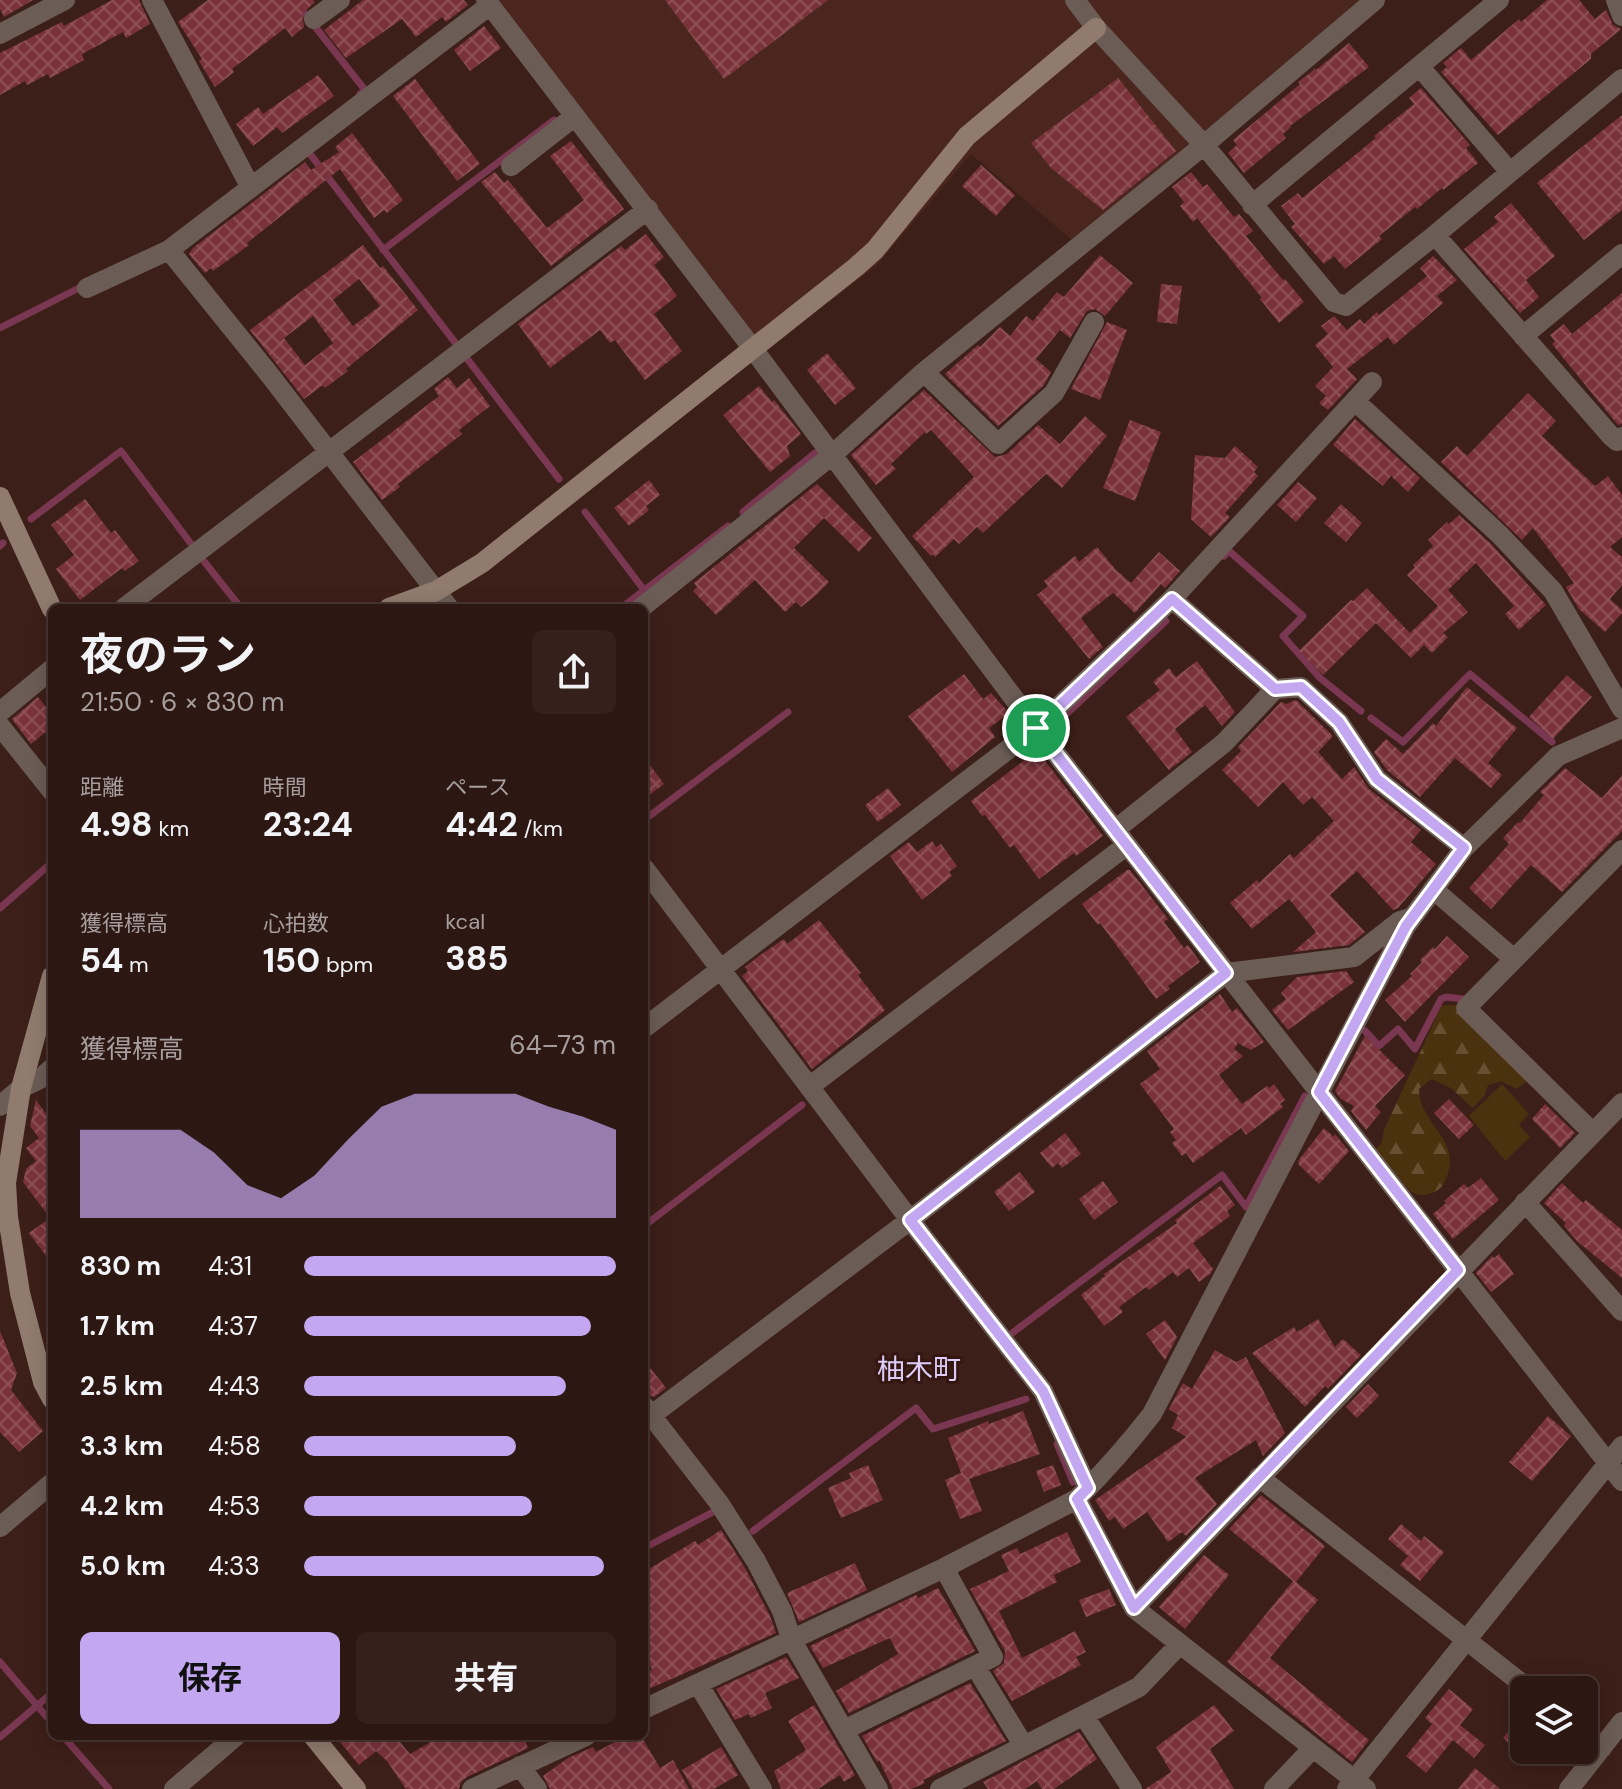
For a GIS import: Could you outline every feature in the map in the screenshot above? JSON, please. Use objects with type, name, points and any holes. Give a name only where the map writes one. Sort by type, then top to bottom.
[{"type":"street","points":[[152,0],[251,188]]},
{"type":"street","points":[[314,19],[340,0]]},
{"type":"street","points":[[1075,0],[1096,28],[1204,145],[1334,302],[1346,306],[1622,79]]},
{"type":"street","points":[[646,604],[831,456],[924,372],[1204,145],[1375,0]]},
{"type":"street","points":[[1252,205],[1499,0]]},
{"type":"street","points":[[1616,0],[1622,16]]},
{"type":"street","points":[[87,288],[169,250],[488,2],[648,209],[1036,728],[1622,1481]]},
{"type":"street","points":[[0,34],[52,3]]},
{"type":"street","points":[[400,604],[436,591],[482,563],[875,250],[967,136],[1096,28]]},
{"type":"street","points":[[1419,66],[1510,172]]},
{"type":"street","points":[[511,166],[575,116]]},
{"type":"street","points":[[129,604],[648,209]]},
{"type":"street","points":[[1435,235],[1611,436],[1617,441],[1622,437]]},
{"type":"street","points":[[169,250],[446,604]]},
{"type":"street","points":[[1523,336],[1622,254]]},
{"type":"street","points":[[924,372],[998,444],[1054,393],[1094,322]]},
{"type":"street","points":[[648,1025],[1036,728],[1172,599],[1372,382]]},
{"type":"street","points":[[1355,401],[1500,535],[1553,591],[1622,709]]},
{"type":"street","points":[[0,497],[50,604]]},
{"type":"street","points":[[1172,599],[1275,689]]},
{"type":"street","points":[[0,712],[48,672]]},
{"type":"street","points":[[809,1087],[1121,837],[1224,743],[1275,689],[1301,687],[1339,722],[1377,779],[1464,848]]},
{"type":"street","points":[[0,726],[48,786]]},
{"type":"street","points":[[648,1707],[944,1568],[1082,1494],[1119,1457],[1152,1414],[1411,918],[1464,848],[1558,756],[1622,728]]},
{"type":"street","points":[[1593,1133],[1466,1008],[1622,850]]},
{"type":"street","points":[[648,873],[1043,1391],[1082,1494],[1134,1608],[1313,1748],[1356,1786],[1467,1639],[1622,1446]]},
{"type":"street","points":[[1433,889],[1514,959]]},
{"type":"street","points":[[648,1413],[910,1220],[1226,973],[1354,957],[1400,921],[1411,918]]},
{"type":"street","points":[[48,990],[21,1088],[4,1216],[20,1293],[48,1391]]},
{"type":"street","points":[[0,1106],[21,1088],[48,1072]]},
{"type":"street","points":[[1134,1608],[1622,1103]]},
{"type":"street","points":[[1525,1202],[1622,1311]]},
{"type":"street","points":[[648,1416],[719,1503],[756,1561],[782,1611],[792,1641],[878,1789]]},
{"type":"street","points":[[1259,1477],[1513,1676]]},
{"type":"street","points":[[0,1527],[48,1486]]},
{"type":"street","points":[[844,1730],[993,1657],[944,1568]]},
{"type":"street","points":[[940,1789],[1139,1687],[1180,1644]]},
{"type":"street","points":[[975,1666],[1024,1746]]},
{"type":"street","points":[[698,1684],[762,1789]]},
{"type":"street","points":[[1084,1716],[1132,1789]]},
{"type":"street","points":[[1569,1789],[1622,1722]]},
{"type":"street","points":[[174,1789],[231,1740]]},
{"type":"street","points":[[316,1740],[356,1789]]},
{"type":"street","points":[[472,1789],[577,1740]]},
{"type":"street","points":[[1598,1745],[1602,1748]]},
{"type":"street","points":[[1274,1789],[1313,1748]]},
{"type":"street","points":[[520,1766],[537,1789]]},
{"type":"shaded area","points":[[494,0],[1359,0],[1202,136],[1072,240],[971,154],[876,266],[764,351]]},
{"type":"green space","points":[[1442,1005],[1458,1005],[1531,1079],[1516,1089],[1502,1081],[1488,1085],[1485,1095],[1473,1108],[1451,1088],[1431,1079],[1419,1089],[1425,1112],[1449,1151],[1450,1163],[1442,1187],[1433,1193],[1420,1195],[1411,1192],[1376,1150]]},
{"type":"green space","points":[[1502,1084],[1529,1114],[1519,1125],[1530,1137],[1505,1161],[1469,1116]]},
{"type":"building","points":[[0,0],[33,0],[4,17]]},
{"type":"building","points":[[112,0],[139,0],[150,24],[126,38],[123,32],[82,54],[84,60],[50,78],[48,74],[27,85],[25,81],[0,95],[0,53],[62,22],[64,26]]},
{"type":"building","points":[[208,0],[315,2],[302,14],[304,27],[292,37],[285,28],[232,69],[234,72],[215,87],[199,61],[202,59],[178,22]]},
{"type":"building","points":[[363,0],[464,0],[468,5],[446,22],[442,17],[416,37],[402,19],[346,58],[324,30]]},
{"type":"building","points":[[665,0],[828,0],[724,79]]},
{"type":"building","points":[[1547,0],[1579,0],[1595,19],[1606,10],[1613,25],[1621,29],[1591,54],[1591,59],[1498,135],[1441,72],[1447,67],[1443,63],[1461,48],[1471,60],[1519,19],[1521,22]]},
{"type":"building","points":[[484,26],[501,48],[470,71],[454,50]]},
{"type":"building","points":[[1349,43],[1369,67],[1290,126],[1283,134],[1286,138],[1244,173],[1228,153],[1237,145],[1233,140],[1300,84],[1298,82]]},
{"type":"building","points":[[318,75],[334,96],[282,133],[277,127],[253,146],[236,124],[258,107],[263,114]]},
{"type":"building","points":[[1118,78],[1176,151],[1103,210],[1051,168],[1031,143]]},
{"type":"building","points":[[415,79],[480,164],[457,181],[393,96]]},
{"type":"building","points":[[1421,88],[1470,145],[1466,148],[1478,163],[1417,209],[1415,207],[1345,269],[1334,256],[1324,264],[1291,227],[1295,224],[1281,206],[1298,193],[1302,198],[1376,138],[1374,136],[1414,104],[1409,98]]},
{"type":"building","points":[[1622,115],[1622,210],[1584,240],[1537,183]]},
{"type":"building","points":[[352,133],[403,200],[387,213],[384,210],[374,218],[340,169],[213,271],[211,268],[205,273],[189,254],[305,162],[311,170],[339,152],[335,147]]},
{"type":"building","points":[[571,141],[624,209],[551,266],[481,182],[495,172],[504,183],[508,180],[547,228],[584,200],[550,156]]},
{"type":"building","points":[[981,165],[1015,195],[996,216],[962,186]]},
{"type":"building","points":[[1191,172],[1203,187],[1207,184],[1234,217],[1239,214],[1253,231],[1246,236],[1304,302],[1279,323],[1197,218],[1193,222],[1180,206],[1184,202],[1172,187]]},
{"type":"building","points":[[1511,203],[1555,256],[1526,280],[1539,297],[1520,313],[1464,249],[1498,222],[1494,217]]},
{"type":"building","points":[[646,234],[664,257],[654,265],[677,296],[654,314],[682,351],[645,380],[615,340],[610,343],[600,330],[550,368],[518,324],[621,246],[625,250]]},
{"type":"building","points":[[363,245],[418,310],[346,369],[348,371],[304,399],[250,330]],"holes":[[[359,279],[380,306],[353,326],[333,300]],[[313,316],[333,343],[305,365],[284,338]]]},
{"type":"building","points":[[1100,255],[1133,283],[1105,316],[1095,309],[1087,311],[1070,338],[1060,330],[1036,359],[1051,372],[1044,385],[998,426],[945,374],[1000,327],[1010,336],[1026,316],[1033,321],[1057,292],[1064,297]]},
{"type":"building","points":[[1433,256],[1457,280],[1437,296],[1443,303],[1394,345],[1388,337],[1347,369],[1357,379],[1328,410],[1319,403],[1326,396],[1315,386],[1333,367],[1315,345],[1328,334],[1321,326],[1334,316],[1347,330],[1360,319],[1364,324],[1377,312],[1379,315],[1427,276],[1420,268]]},
{"type":"building","points":[[1161,284],[1182,286],[1177,324],[1157,322]]},
{"type":"building","points":[[1622,293],[1622,424],[1618,425],[1552,344],[1555,341],[1550,335],[1564,324],[1572,334]]},
{"type":"building","points":[[1107,322],[1127,330],[1100,400],[1071,389]]},
{"type":"building","points":[[827,353],[856,388],[835,405],[807,370]]},
{"type":"building","points":[[448,377],[457,388],[469,378],[490,406],[459,430],[462,434],[382,500],[353,462],[439,396],[434,389]]},
{"type":"building","points":[[759,386],[801,434],[787,446],[790,456],[770,472],[723,415]]},
{"type":"building","points":[[924,390],[995,457],[1007,454],[1038,425],[1060,444],[1085,416],[1107,436],[1062,488],[1046,474],[983,533],[977,527],[959,544],[954,539],[935,557],[933,554],[931,556],[912,536],[974,477],[931,430],[891,464],[896,469],[876,485],[851,455]]},
{"type":"building","points":[[1528,393],[1556,421],[1542,436],[1595,486],[1608,476],[1622,495],[1622,537],[1610,547],[1622,557],[1622,585],[1610,599],[1622,613],[1605,632],[1579,609],[1566,587],[1574,583],[1533,528],[1522,540],[1441,462],[1457,446],[1467,456]]},
{"type":"building","points":[[1355,419],[1420,478],[1408,492],[1391,476],[1383,486],[1333,445]]},
{"type":"building","points":[[1130,420],[1161,432],[1135,501],[1103,488]]},
{"type":"building","points":[[1235,446],[1258,467],[1254,472],[1258,476],[1225,513],[1230,517],[1211,537],[1191,519],[1195,455],[1225,458]]},
{"type":"building","points":[[649,480],[660,495],[646,506],[649,510],[629,526],[614,508]]},
{"type":"building","points":[[1298,482],[1317,498],[1296,522],[1277,505]]},
{"type":"building","points":[[817,484],[872,538],[859,552],[824,518],[794,548],[829,582],[814,597],[801,607],[796,602],[785,612],[755,580],[716,615],[693,591],[697,587],[694,583]]},
{"type":"building","points":[[85,499],[111,533],[115,530],[139,561],[125,571],[122,568],[80,600],[56,569],[74,555],[51,525]]},
{"type":"building","points":[[1341,504],[1362,523],[1346,542],[1324,523]]},
{"type":"building","points":[[1459,515],[1491,544],[1546,605],[1519,630],[1505,614],[1514,606],[1476,563],[1448,590],[1468,612],[1443,633],[1448,637],[1432,653],[1424,645],[1411,658],[1376,623],[1323,675],[1299,651],[1367,588],[1410,633],[1438,606],[1407,575],[1433,546],[1428,540]]},
{"type":"building","points":[[1097,547],[1131,583],[1159,552],[1180,571],[1165,588],[1161,584],[1135,613],[1113,593],[1081,618],[1103,647],[1089,659],[1037,595],[1048,586],[1044,581],[1075,556],[1079,562]]},
{"type":"building","points":[[1197,661],[1235,712],[1222,726],[1205,705],[1175,729],[1192,752],[1169,770],[1126,717],[1160,690],[1153,682],[1169,668],[1176,677]]},
{"type":"building","points":[[964,674],[983,699],[991,693],[1009,713],[989,728],[995,737],[952,772],[908,716]]},
{"type":"building","points":[[1567,675],[1592,697],[1553,739],[1529,717]]},
{"type":"building","points":[[1467,687],[1517,728],[1488,763],[1502,775],[1491,788],[1455,758],[1420,797],[1387,770],[1374,752],[1386,739],[1403,754],[1433,723],[1436,726]]},
{"type":"building","points":[[38,697],[48,710],[48,730],[31,744],[12,719]]},
{"type":"building","points":[[1296,700],[1333,736],[1318,752],[1342,779],[1354,767],[1369,789],[1421,830],[1411,842],[1436,864],[1393,910],[1357,871],[1330,895],[1365,932],[1349,945],[1293,952],[1316,932],[1289,899],[1252,929],[1230,903],[1257,880],[1259,883],[1290,854],[1294,858],[1334,821],[1312,797],[1303,805],[1283,782],[1258,807],[1222,770],[1241,751],[1238,747],[1281,702],[1286,704]]},
{"type":"building","points":[[1039,753],[1103,836],[1039,879],[1014,845],[1010,848],[971,801],[1027,758],[1029,761]]},
{"type":"building","points":[[648,762],[664,784],[648,796]]},
{"type":"building","points":[[1565,768],[1602,798],[1622,775],[1622,831],[1562,892],[1531,865],[1491,909],[1469,888],[1509,844],[1503,838],[1544,795],[1540,792]]},
{"type":"building","points":[[888,788],[901,805],[878,822],[865,805]]},
{"type":"building","points":[[932,841],[936,847],[941,844],[957,866],[949,872],[952,876],[922,900],[890,856],[909,842],[917,852]]},
{"type":"building","points":[[1127,870],[1168,919],[1164,922],[1184,948],[1188,945],[1200,962],[1156,999],[1100,923],[1098,925],[1082,904]]},
{"type":"building","points":[[819,920],[861,973],[858,975],[885,1010],[812,1069],[742,976],[748,971],[745,967],[759,956],[784,939],[787,944]]},
{"type":"building","points":[[1447,936],[1469,957],[1405,1022],[1385,1000],[1412,976],[1410,974],[1422,962],[1420,960]]},
{"type":"building","points":[[1346,971],[1354,982],[1288,1030],[1272,1010],[1286,999],[1281,993],[1297,977]]},
{"type":"building","points":[[1220,994],[1232,1012],[1237,1008],[1264,1042],[1251,1050],[1238,1043],[1234,1049],[1243,1056],[1219,1075],[1242,1104],[1274,1084],[1285,1100],[1280,1104],[1283,1107],[1246,1135],[1241,1128],[1193,1163],[1186,1153],[1182,1156],[1172,1143],[1176,1140],[1170,1132],[1174,1129],[1140,1084],[1160,1069],[1147,1051]]},
{"type":"building","points":[[1365,1036],[1405,1075],[1375,1106],[1381,1112],[1366,1130],[1351,1111],[1354,1106],[1341,1099],[1335,1091]]},
{"type":"building","points":[[1449,1099],[1474,1125],[1459,1139],[1434,1113]]},
{"type":"building","points":[[36,1100],[48,1116],[48,1215],[23,1182],[26,1169],[36,1161],[26,1148],[39,1138],[30,1126]]},
{"type":"building","points":[[1545,1104],[1575,1133],[1560,1148],[1532,1119]]},
{"type":"building","points":[[1324,1128],[1334,1137],[1335,1134],[1349,1151],[1319,1184],[1298,1161]]},
{"type":"building","points":[[1065,1133],[1081,1154],[1062,1168],[1058,1163],[1052,1168],[1040,1153]]},
{"type":"building","points":[[1020,1172],[1035,1192],[1009,1211],[994,1192]]},
{"type":"building","points":[[1481,1178],[1499,1200],[1453,1239],[1433,1214],[1464,1184],[1468,1188]]},
{"type":"building","points":[[1103,1181],[1118,1202],[1094,1220],[1079,1199]]},
{"type":"building","points":[[1562,1183],[1583,1203],[1586,1200],[1622,1230],[1622,1278],[1577,1241],[1564,1226],[1566,1223],[1544,1203]]},
{"type":"building","points":[[1220,1186],[1235,1205],[1227,1211],[1230,1216],[1193,1243],[1213,1269],[1210,1274],[1199,1282],[1189,1268],[1177,1277],[1173,1272],[1119,1307],[1123,1312],[1104,1326],[1081,1295],[1104,1274],[1177,1223],[1175,1220]]},
{"type":"building","points":[[48,1219],[48,1259],[29,1233]]},
{"type":"building","points":[[1499,1254],[1514,1274],[1491,1292],[1476,1273],[1492,1256],[1494,1258]]},
{"type":"building","points":[[1318,1319],[1335,1347],[1343,1339],[1361,1355],[1328,1389],[1325,1386],[1305,1407],[1252,1353],[1294,1327],[1297,1332]]},
{"type":"building","points":[[1165,1320],[1177,1337],[1165,1360],[1146,1334]]},
{"type":"building","points":[[0,1331],[17,1373],[11,1390],[43,1431],[19,1452],[0,1432]]},
{"type":"building","points":[[1215,1350],[1236,1362],[1246,1357],[1285,1433],[1263,1456],[1256,1440],[1195,1478],[1217,1504],[1186,1536],[1182,1532],[1168,1542],[1147,1512],[1123,1529],[1115,1517],[1109,1521],[1095,1500],[1186,1437],[1172,1428],[1178,1415],[1169,1409],[1183,1383],[1192,1389]]},
{"type":"building","points":[[648,1365],[666,1388],[654,1397],[648,1395]]},
{"type":"building","points":[[1368,1384],[1379,1396],[1357,1418],[1346,1407]]},
{"type":"building","points":[[1023,1411],[1040,1454],[969,1479],[982,1511],[960,1519],[945,1480],[961,1473],[948,1438],[988,1421],[989,1424]]},
{"type":"building","points":[[1548,1416],[1571,1436],[1532,1481],[1509,1462]]},
{"type":"building","points":[[868,1465],[883,1500],[841,1518],[828,1488],[851,1478],[849,1473]]},
{"type":"building","points":[[1053,1465],[1061,1485],[1044,1492],[1036,1471]]},
{"type":"building","points":[[1261,1495],[1325,1546],[1296,1582],[1318,1600],[1270,1658],[1369,1740],[1352,1762],[1227,1662],[1293,1581],[1229,1529]]},
{"type":"building","points":[[1401,1524],[1421,1541],[1424,1536],[1444,1552],[1420,1581],[1400,1565],[1408,1556],[1388,1539]]},
{"type":"building","points":[[721,1530],[745,1568],[776,1633],[648,1689],[648,1672],[652,1670],[648,1660],[648,1570],[695,1541],[698,1545]]},
{"type":"building","points":[[1067,1532],[1081,1562],[1054,1575],[1057,1582],[999,1611],[1022,1658],[1075,1631],[1086,1652],[1076,1657],[1081,1665],[1012,1701],[993,1671],[1004,1663],[1005,1651],[970,1589],[1009,1571],[1001,1555],[1017,1548],[1020,1554]]},
{"type":"building","points":[[1204,1555],[1229,1575],[1185,1629],[1159,1607]]},
{"type":"building","points":[[855,1563],[867,1590],[799,1622],[787,1593]]},
{"type":"building","points":[[938,1588],[975,1651],[849,1713],[836,1691],[898,1654],[890,1638],[823,1668],[810,1646],[916,1595],[918,1598]]},
{"type":"building","points":[[1109,1589],[1116,1605],[1086,1617],[1079,1600]]},
{"type":"building","points":[[786,1657],[799,1678],[765,1693],[772,1708],[751,1718],[749,1714],[735,1720],[716,1689]]},
{"type":"building","points":[[970,1683],[1006,1741],[923,1780],[925,1783],[911,1789],[893,1789],[879,1760],[877,1762],[862,1736]]},
{"type":"building","points":[[1449,1689],[1473,1709],[1460,1725],[1485,1745],[1474,1758],[1453,1740],[1426,1773],[1406,1756],[1432,1724],[1425,1718]]},
{"type":"building","points":[[814,1705],[855,1775],[844,1782],[840,1775],[818,1789],[781,1789],[774,1771],[806,1750],[788,1721]]},
{"type":"building","points":[[1214,1705],[1234,1731],[1210,1749],[1234,1789],[1145,1789],[1171,1772],[1156,1747]]},
{"type":"building","points":[[1510,1730],[1510,1744],[1503,1738]]},
{"type":"building","points":[[1079,1732],[1097,1759],[1054,1789],[1042,1789],[1037,1781],[1025,1789],[988,1789],[983,1782]]},
{"type":"building","points":[[338,1740],[398,1740],[410,1754],[434,1740],[525,1740],[528,1748],[467,1777],[459,1789],[406,1789],[387,1761],[376,1751],[359,1765]]},
{"type":"building","points":[[618,1740],[643,1740],[660,1768],[673,1760],[689,1789],[550,1789],[543,1776],[568,1758],[593,1747],[596,1752]]},
{"type":"building","points":[[721,1747],[738,1775],[714,1789],[693,1789],[682,1770]]},
{"type":"building","points":[[1475,1768],[1500,1789],[1458,1789]]},
{"type":"waterway","points":[[294,0],[365,90],[360,94]]},
{"type":"waterway","points":[[383,250],[554,120]]},
{"type":"waterway","points":[[310,154],[457,345]]},
{"type":"waterway","points":[[0,328],[83,286]]},
{"type":"waterway","points":[[465,356],[559,479]]},
{"type":"waterway","points":[[31,519],[121,451],[192,545]]},
{"type":"waterway","points":[[743,512],[815,453]]},
{"type":"waterway","points":[[585,512],[644,590]]},
{"type":"waterway","points":[[626,604],[728,526]]},
{"type":"waterway","points":[[0,546],[3,543]]},
{"type":"waterway","points":[[1224,556],[1229,551],[1303,616],[1283,636],[1320,678],[1361,711]]},
{"type":"waterway","points":[[203,560],[238,604]]},
{"type":"waterway","points":[[1059,721],[1166,621]]},
{"type":"waterway","points":[[1371,718],[1403,742],[1470,674],[1552,742]]},
{"type":"waterway","points":[[648,817],[788,712]]},
{"type":"waterway","points":[[0,908],[48,866]]},
{"type":"waterway","points":[[1365,1031],[1379,1046],[1398,1029],[1415,1049],[1441,999],[1463,999]]},
{"type":"waterway","points":[[1011,1334],[1222,1175],[1246,1207],[1305,1096]]},
{"type":"waterway","points":[[648,1223],[802,1105]]},
{"type":"waterway","points":[[753,1531],[916,1408],[933,1429],[1026,1399]]},
{"type":"waterway","points":[[1057,1444],[1073,1482]]},
{"type":"waterway","points":[[648,1546],[713,1512]]},
{"type":"waterway","points":[[0,1662],[48,1718]]},
{"type":"waterway","points":[[0,1737],[48,1696]]},
{"type":"waterway","points":[[66,1740],[109,1789]]},
{"type":"district","name":"柚木町","points":[[919,1369]]},
{"type":"route","points":[[1172,599],[1275,689],[1301,687],[1339,722],[1377,779],[1464,848],[1406,926],[1319,1092],[1458,1270],[1134,1608],[1077,1499],[1088,1488],[1043,1391],[910,1220],[1226,973],[1036,728],[1172,599]]}]
